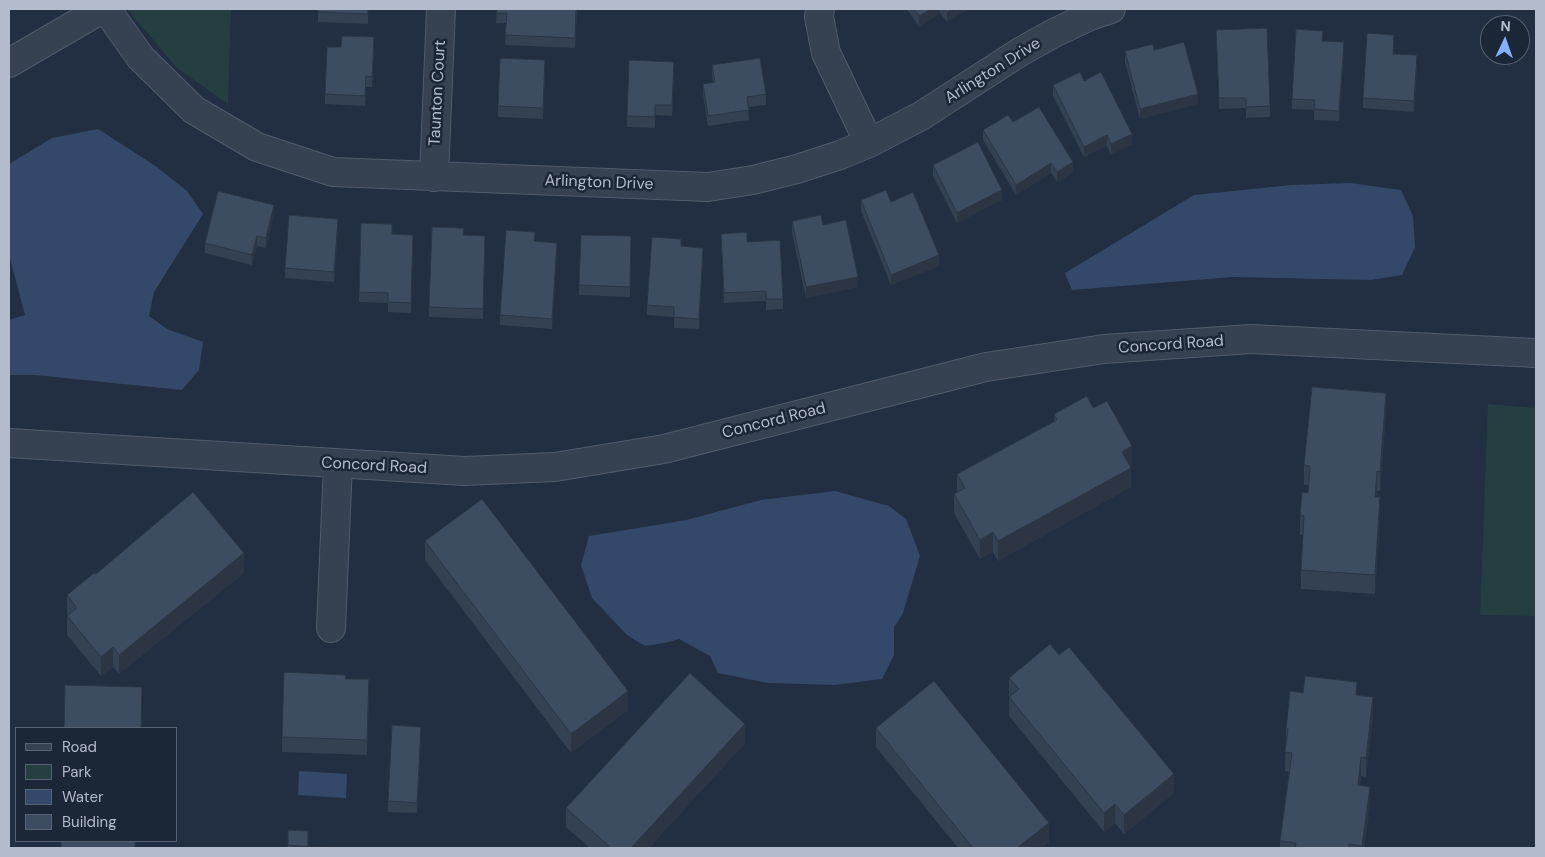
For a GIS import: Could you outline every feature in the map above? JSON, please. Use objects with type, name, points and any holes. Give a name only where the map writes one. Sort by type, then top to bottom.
[{"type":"street","points":[[9,63],[102,9]]},
{"type":"street","name":"Arlington Drive","points":[[106,9],[141,58],[194,110],[257,147],[333,172],[708,187],[753,180],[797,169],[840,155],[868,143],[921,116],[1020,52],[1054,33],[1090,16],[1111,9]]},
{"type":"street","name":"Taunton Court","points":[[434,177],[442,9]]},
{"type":"street","points":[[820,9],[819,18],[826,53],[868,143]]},
{"type":"street","name":"Concord Road","points":[[9,444],[465,471],[555,467],[664,449],[986,367],[1104,349],[1251,339],[1536,353]]},
{"type":"street","points":[[331,628],[338,464]]},
{"type":"green space","points":[[127,9],[231,9],[228,104],[177,68]]},
{"type":"green space","points":[[1488,404],[1536,408],[1536,616],[1480,615]]},
{"type":"water","points":[[98,129],[157,167],[187,191],[203,214],[154,292],[149,316],[167,329],[203,342],[199,370],[182,390],[35,375],[9,375],[9,320],[25,315],[9,255],[9,164],[52,138]]},
{"type":"water","points":[[1350,183],[1401,190],[1413,216],[1415,247],[1402,275],[1371,280],[1232,277],[1072,290],[1065,273],[1194,195],[1291,185]]},
{"type":"water","points":[[835,491],[889,506],[906,519],[920,556],[903,613],[894,627],[894,655],[882,679],[835,685],[768,683],[718,673],[710,656],[679,639],[645,646],[627,635],[592,598],[581,565],[589,536],[686,520],[761,500]]},
{"type":"water","points":[[299,771],[347,774],[346,798],[298,795]]},
{"type":"building","points":[[318,9],[368,9],[368,14],[318,12]]},
{"type":"building","points":[[497,9],[576,9],[575,38],[505,35],[507,13],[496,13]]},
{"type":"building","points":[[914,9],[931,9],[919,16]]},
{"type":"building","points":[[1267,28],[1270,106],[1246,107],[1246,98],[1219,98],[1216,30]]},
{"type":"building","points":[[1296,29],[1323,31],[1322,41],[1344,42],[1339,111],[1314,109],[1315,100],[1292,99]]},
{"type":"building","points":[[1367,33],[1394,35],[1393,54],[1417,55],[1414,101],[1363,98]]},
{"type":"building","points":[[342,36],[374,37],[372,77],[366,76],[365,96],[325,94],[327,47],[341,47]]},
{"type":"building","points":[[1184,42],[1198,94],[1140,109],[1125,51],[1153,44],[1154,50]]},
{"type":"building","points":[[500,58],[545,60],[543,108],[498,106]]},
{"type":"building","points":[[760,58],[766,94],[747,97],[749,110],[708,116],[703,84],[715,82],[712,65]]},
{"type":"building","points":[[629,60],[674,62],[672,105],[655,105],[655,117],[627,116]]},
{"type":"building","points":[[1080,72],[1084,81],[1101,72],[1132,134],[1111,144],[1107,135],[1084,147],[1053,85]]},
{"type":"building","points":[[1039,107],[1073,162],[1057,172],[1051,163],[1016,185],[983,130],[1008,115],[1013,122]]},
{"type":"building","points":[[978,142],[1002,190],[957,213],[933,165]]},
{"type":"building","points":[[886,190],[891,202],[913,192],[939,255],[891,275],[861,200]]},
{"type":"building","points":[[218,191],[274,205],[266,238],[257,236],[252,255],[205,243]]},
{"type":"building","points":[[289,215],[338,219],[334,272],[285,268]]},
{"type":"building","points":[[821,215],[823,225],[846,220],[858,277],[806,287],[792,221]]},
{"type":"building","points":[[361,223],[392,224],[392,234],[413,235],[411,303],[388,302],[388,293],[359,292]]},
{"type":"building","points":[[432,227],[464,228],[463,235],[485,236],[483,309],[429,307]]},
{"type":"building","points":[[506,230],[535,232],[534,241],[557,243],[552,319],[500,315]]},
{"type":"building","points":[[747,232],[747,242],[780,240],[783,299],[766,299],[766,291],[724,293],[721,234]]},
{"type":"building","points":[[581,235],[631,236],[630,287],[579,285]]},
{"type":"building","points":[[652,237],[681,239],[681,246],[703,248],[699,319],[674,317],[674,307],[647,305]]},
{"type":"building","points":[[1312,387],[1386,393],[1380,472],[1377,471],[1375,497],[1380,497],[1375,575],[1301,570],[1304,516],[1300,515],[1302,492],[1308,493],[1310,466],[1304,465]]},
{"type":"building","points":[[1087,396],[1093,408],[1107,401],[1132,446],[1122,452],[1131,468],[998,541],[993,532],[980,540],[954,494],[965,488],[957,474],[1057,420],[1054,414]]},
{"type":"building","points":[[193,492],[244,553],[119,655],[113,647],[101,657],[67,616],[77,608],[67,595],[94,573],[96,574]]},
{"type":"building","points":[[482,499],[628,691],[571,734],[425,541]]},
{"type":"building","points":[[1050,644],[1059,655],[1069,647],[1174,774],[1124,815],[1115,804],[1104,813],[1009,697],[1019,689],[1009,678]]},
{"type":"building","points":[[284,672],[346,675],[345,679],[369,679],[367,740],[282,737]]},
{"type":"building","points":[[690,673],[745,724],[631,848],[611,848],[566,808]]},
{"type":"building","points":[[1305,676],[1357,682],[1356,695],[1373,697],[1366,758],[1361,757],[1358,785],[1370,787],[1362,846],[1349,844],[1349,848],[1295,848],[1296,843],[1280,841],[1292,753],[1285,752],[1290,691],[1303,693]]},
{"type":"building","points":[[934,681],[1049,823],[1017,848],[973,848],[876,728]]},
{"type":"building","points":[[65,685],[142,687],[141,727],[64,727]]},
{"type":"building","points":[[392,725],[421,727],[417,803],[388,801]]},
{"type":"building","points":[[288,830],[308,831],[308,847],[288,845]]},
{"type":"building","points":[[61,842],[135,842],[135,848],[61,848]]},
{"type":"building","points":[[295,846],[345,848],[295,848]]}]
